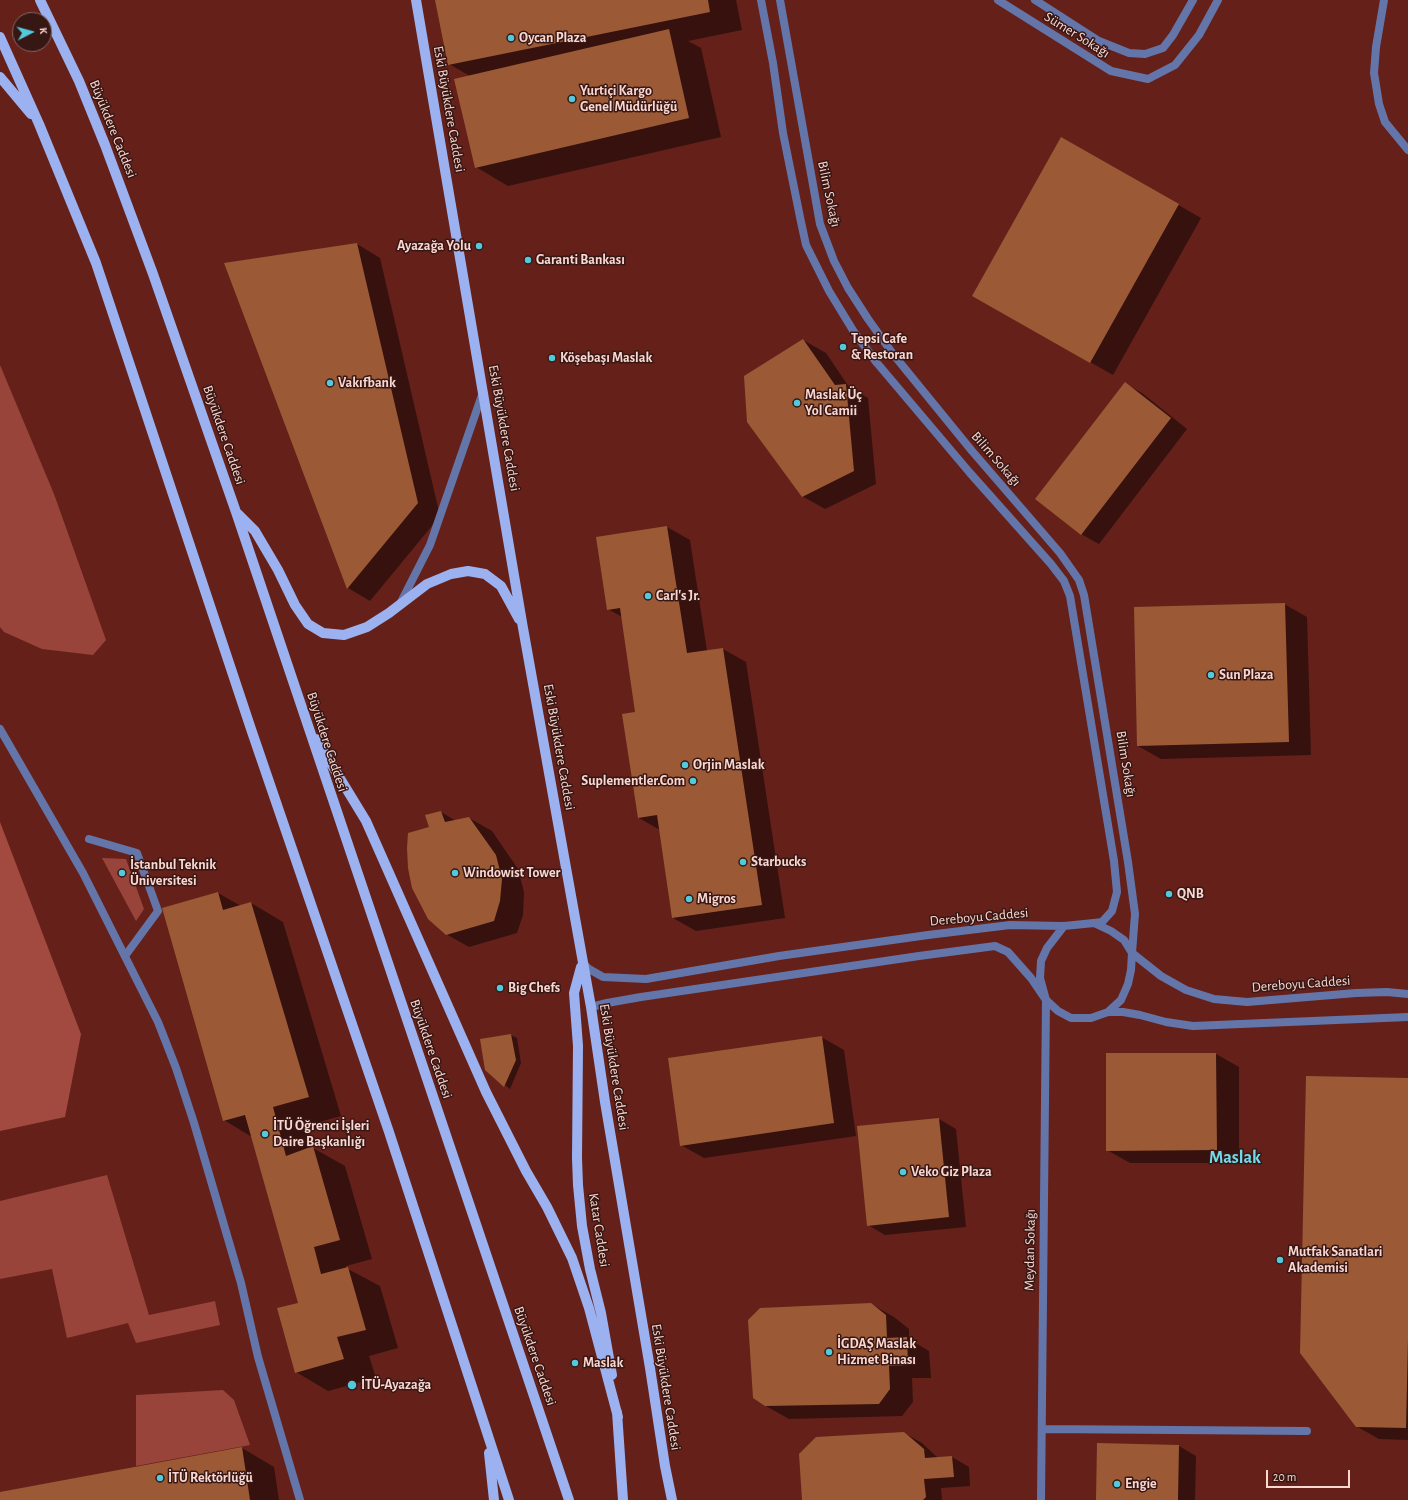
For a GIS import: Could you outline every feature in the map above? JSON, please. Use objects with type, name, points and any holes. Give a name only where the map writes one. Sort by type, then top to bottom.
[{"type":"main road","name":"Büyükdere Caddesi","points":[[40,0],[79,81],[105,145],[153,274],[236,512],[569,1500]]},
{"type":"main road","name":"Eski Büyükdere Caddesi","points":[[416,0],[523,628],[583,963],[665,1466],[672,1500]]},
{"type":"main road","points":[[0,37],[39,124],[96,264],[236,684],[389,1132],[509,1500]]},
{"type":"main road","points":[[0,76],[39,124]]},
{"type":"main road","points":[[236,512],[254,531],[278,570],[295,605],[308,624],[324,633],[344,635],[367,627],[389,613],[401,602],[427,584],[451,574],[468,570],[485,574],[501,586],[523,628]]},
{"type":"main road","points":[[307,725],[366,821],[486,1092],[526,1171],[547,1207],[572,1258],[589,1308],[618,1417]]},
{"type":"main road","name":"Katar Caddesi","points":[[583,963],[574,993],[578,1046],[577,1171],[582,1226],[590,1269],[602,1313],[610,1357],[618,1417],[623,1500]]},
{"type":"main road","points":[[488,1435],[494,1500]]},
{"type":"street","name":"Bilim Sokağı","points":[[761,0],[773,63],[783,132],[806,245],[823,280],[854,332],[877,363],[970,473],[1051,564],[1064,581],[1070,596],[1117,892],[1112,911],[1102,922],[1094,923]]},
{"type":"street","name":"Bilim Sokağı","points":[[780,0],[820,224],[825,240],[841,274],[868,319],[894,354],[972,451],[1060,553],[1079,580],[1084,595],[1128,862],[1135,914],[1132,953]]},
{"type":"street","name":"Sümer Sokağı","points":[[998,0],[1111,71],[1148,79],[1174,65],[1199,35],[1218,0]]},
{"type":"street","name":"Sümer Sokağı","points":[[1035,0],[1099,41],[1129,54],[1145,54],[1163,48],[1173,35],[1193,0]]},
{"type":"street","points":[[1384,0],[1376,47],[1374,73],[1379,104],[1385,122],[1408,150]]},
{"type":"street","points":[[401,602],[430,545],[483,391]]},
{"type":"street","points":[[0,729],[83,873],[158,1022],[176,1068],[194,1123],[241,1282],[258,1357],[300,1500]]},
{"type":"street","points":[[89,839],[137,853],[158,911],[125,956]]},
{"type":"street","name":"Dereboyu Caddesi","points":[[583,963],[589,970],[603,977],[646,980],[778,956],[928,934],[1010,925],[1064,926],[1094,923],[1111,931],[1124,940],[1132,953],[1161,976],[1186,990],[1214,1000],[1247,1002],[1364,993],[1387,992],[1408,994]]},
{"type":"street","points":[[1046,1000],[1040,978],[1042,961],[1047,948],[1064,926]]},
{"type":"street","points":[[590,1007],[649,996],[995,946],[1008,952],[1046,1000],[1058,1011],[1072,1018],[1091,1018],[1108,1012],[1121,1000],[1128,984],[1132,953]]},
{"type":"street","name":"Meydan Sokağı","points":[[1041,1500],[1046,1000]]},
{"type":"street","points":[[1108,1012],[1134,1014],[1166,1022],[1193,1026],[1408,1017]]},
{"type":"street","points":[[1042,1429],[1307,1431]]},
{"type":"shaded area","points":[[0,365],[54,494],[106,640],[93,655],[42,649],[4,632],[0,627]]},
{"type":"shaded area","points":[[0,822],[81,1034],[65,1117],[0,1131]]},
{"type":"shaded area","points":[[102,858],[126,859],[144,909],[136,921]]},
{"type":"shaded area","points":[[107,1175],[149,1315],[215,1301],[220,1325],[136,1343],[128,1323],[67,1338],[52,1269],[0,1279],[0,1201]]},
{"type":"shaded area","points":[[223,1390],[234,1400],[250,1445],[136,1466],[136,1395]]},
{"type":"building","name":"Oycan Plaza","points":[[435,0],[708,0],[710,12],[448,65]]},
{"type":"building","name":"Yurtiçi Kargo Genel Müdürlüğü","points":[[669,29],[689,118],[475,168],[454,79]]},
{"type":"building","points":[[1061,137],[1179,204],[1090,363],[972,296]]},
{"type":"building","name":"Vakıfbank","points":[[357,243],[418,503],[347,589],[224,263]]},
{"type":"building","name":"Maslak Üç Yol Camii","points":[[803,339],[835,385],[846,384],[854,471],[802,497],[747,422],[744,376]]},
{"type":"building","points":[[1125,382],[1171,418],[1081,535],[1035,499]]},
{"type":"building","name":"Orjin Maslak","points":[[667,526],[687,653],[723,648],[762,905],[672,918],[657,815],[638,818],[622,714],[635,712],[620,608],[607,610],[596,537]]},
{"type":"building","name":"Sun Plaza","points":[[1285,603],[1289,742],[1137,746],[1134,607]]},
{"type":"building","name":"Windowist Tower","points":[[441,811],[445,822],[469,817],[496,855],[502,879],[500,901],[494,921],[446,935],[428,919],[412,888],[408,868],[407,848],[408,833],[429,827],[425,815]]},
{"type":"building","name":"İTÜ Öğrenci İşleri Daire Başkanlığı","points":[[218,892],[223,910],[251,902],[309,1097],[273,1107],[286,1156],[313,1146],[340,1240],[314,1247],[321,1274],[348,1267],[366,1330],[337,1337],[344,1359],[295,1373],[277,1308],[298,1303],[245,1115],[223,1121],[162,908]]},
{"type":"building","points":[[511,1034],[516,1060],[504,1087],[485,1070],[480,1039]]},
{"type":"building","points":[[822,1036],[834,1123],[680,1146],[668,1058]]},
{"type":"building","points":[[1106,1053],[1216,1053],[1217,1150],[1106,1151]]},
{"type":"building","points":[[1306,1076],[1408,1078],[1408,1339],[1406,1428],[1356,1427],[1300,1353]]},
{"type":"building","name":"Veko Giz Plaza","points":[[939,1118],[949,1217],[867,1226],[857,1126]]},
{"type":"building","name":"İGDAŞ Maslak Hizmet Binası","points":[[871,1303],[886,1315],[887,1338],[907,1337],[908,1365],[889,1366],[890,1389],[879,1404],[765,1406],[753,1398],[748,1320],[760,1308]]},
{"type":"building","points":[[904,1432],[924,1449],[925,1458],[952,1456],[954,1477],[924,1479],[926,1497],[923,1500],[802,1500],[799,1454],[816,1437]]},
{"type":"building","points":[[1097,1443],[1179,1445],[1178,1500],[1096,1500]]},
{"type":"building","name":"İTÜ Rektörlüğü","points":[[242,1447],[250,1500],[0,1500],[0,1492]]},
{"type":"place","name":"Oycan Plaza","points":[[511,38]]},
{"type":"place","name":"Yurtiçi Kargo Genel Müdürlüğü","points":[[572,99]]},
{"type":"place","name":"Ayazağa Yolu","points":[[479,246]]},
{"type":"place","name":"Garanti Bankası","points":[[528,260]]},
{"type":"place","name":"Tepsi Cafe & Restoran","points":[[843,347]]},
{"type":"place","name":"Köşebaşı Maslak","points":[[552,358]]},
{"type":"place","name":"Vakıfbank","points":[[330,383]]},
{"type":"place","name":"Maslak Üç Yol Camii","points":[[797,403]]},
{"type":"place","name":"Carl's Jr.","points":[[648,596]]},
{"type":"place","name":"Sun Plaza","points":[[1211,675]]},
{"type":"place","name":"Orjin Maslak","points":[[685,765]]},
{"type":"place","name":"Suplementler.Com","points":[[693,781]]},
{"type":"place","name":"Starbucks","points":[[743,862]]},
{"type":"place","name":"İstanbul Teknik Üniversitesi","points":[[122,873]]},
{"type":"place","name":"Windowist Tower","points":[[455,873]]},
{"type":"place","name":"QNB","points":[[1169,894]]},
{"type":"place","name":"Migros","points":[[689,899]]},
{"type":"place","name":"Big Chefs","points":[[500,988]]},
{"type":"place","name":"İTÜ Öğrenci İşleri Daire Başkanlığı","points":[[265,1134]]},
{"type":"place","name":"Veko Giz Plaza","points":[[903,1172]]},
{"type":"place","name":"Mutfak Sanatlari Akademisi","points":[[1280,1260]]},
{"type":"place","name":"İGDAŞ Maslak Hizmet Binası","points":[[829,1352]]},
{"type":"place","name":"Maslak","points":[[575,1363]]},
{"type":"place","name":"İTÜ-Ayazağa","points":[[352,1385]]},
{"type":"place","name":"İTÜ Rektörlüğü","points":[[160,1478]]},
{"type":"place","name":"Engie","points":[[1117,1484]]},
{"type":"district","name":"Maslak","points":[[1235,1158]]}]
